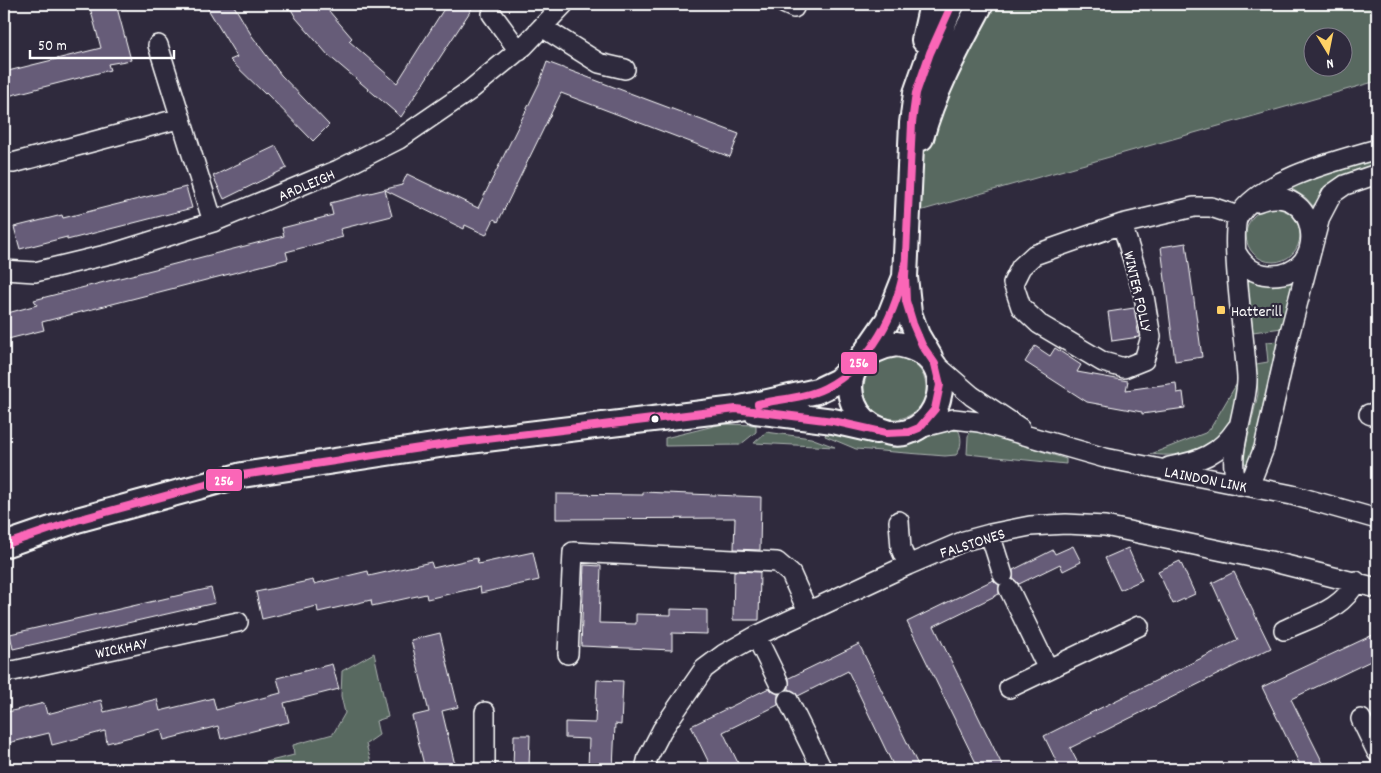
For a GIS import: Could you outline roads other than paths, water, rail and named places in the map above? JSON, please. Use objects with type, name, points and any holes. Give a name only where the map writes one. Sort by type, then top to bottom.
[{"type":"main road","points":[[736,409],[833,421],[898,433],[919,428],[935,409],[939,396],[939,380],[932,360],[911,318],[906,301],[905,277],[912,123],[932,4]]},
{"type":"main road","points":[[916,93],[930,53],[952,4]]},
{"type":"main road","points":[[911,178],[927,118],[949,65],[981,4]]},
{"type":"main road","points":[[886,432],[862,419],[851,399],[853,372],[888,320],[905,277]]},
{"type":"main road","points":[[4,545],[77,520],[242,475],[453,443],[736,409],[827,387],[848,372],[861,359],[884,346],[896,344],[918,350],[932,360]]},
{"type":"street","name":"ARDLEIGH","points":[[4,270],[35,272],[114,253],[213,222],[338,170],[399,139],[469,91],[519,51],[564,4]]},
{"type":"street","points":[[492,14],[519,51]]},
{"type":"street","points":[[542,27],[599,63],[625,70]]},
{"type":"street","points":[[158,45],[213,222]]},
{"type":"street","points":[[13,163],[181,118]]},
{"type":"street","points":[[1377,149],[1295,175],[1278,183],[1243,211],[1234,239],[1248,389],[1233,462],[1235,479],[1239,485],[1247,482],[1253,476],[1264,448],[1310,248],[1320,217],[1332,194],[1345,185],[1377,174]]},
{"type":"street","points":[[1236,252],[1242,264],[1250,269],[1262,275],[1276,275],[1293,270],[1302,263],[1310,248],[1310,224],[1297,205],[1278,198],[1268,198],[1243,211]]},
{"type":"street","name":"WINTER FOLLY","points":[[1122,224],[1144,296],[1150,337],[1144,360],[1124,368],[1103,362],[1039,324],[1021,307],[1013,284],[1021,267],[1034,255],[1122,224],[1194,206],[1211,206],[1243,211]]},
{"type":"street","name":"LAINDON LINK","points":[[932,360],[972,396],[1036,438]]},
{"type":"street","points":[[1147,467],[1169,467],[1192,462],[1220,449],[1238,427],[1244,411]]},
{"type":"street","name":"LAINDON LINK","points":[[919,428],[954,419],[967,420],[1105,458],[1292,495],[1377,518]]},
{"type":"street","points":[[1264,448],[1263,465],[1267,477],[1276,486],[1292,495]]},
{"type":"street","points":[[899,521],[901,549],[908,565]]},
{"type":"street","name":"FALSTONES","points":[[645,769],[648,757],[662,730],[704,669],[724,654],[756,636],[908,565],[964,542],[990,534],[1030,526],[1066,524],[1105,526],[1356,581],[1377,588]]},
{"type":"street","points":[[990,534],[1006,582],[1048,669]]},
{"type":"street","points":[[568,654],[573,552],[777,562],[791,574],[808,612]]},
{"type":"street","points":[[1284,630],[1338,605],[1350,594],[1356,581]]},
{"type":"street","name":"WICKHAY","points":[[4,670],[13,671],[238,622]]},
{"type":"street","points":[[1009,688],[1139,626]]},
{"type":"street","points":[[756,636],[779,683]]},
{"type":"street","points":[[788,700],[822,769]]},
{"type":"street","points":[[485,712],[485,769]]},
{"type":"street","points":[[1361,719],[1377,752]]},
{"type":"place","name":"Hatterill","points":[[1221,310]]}]
